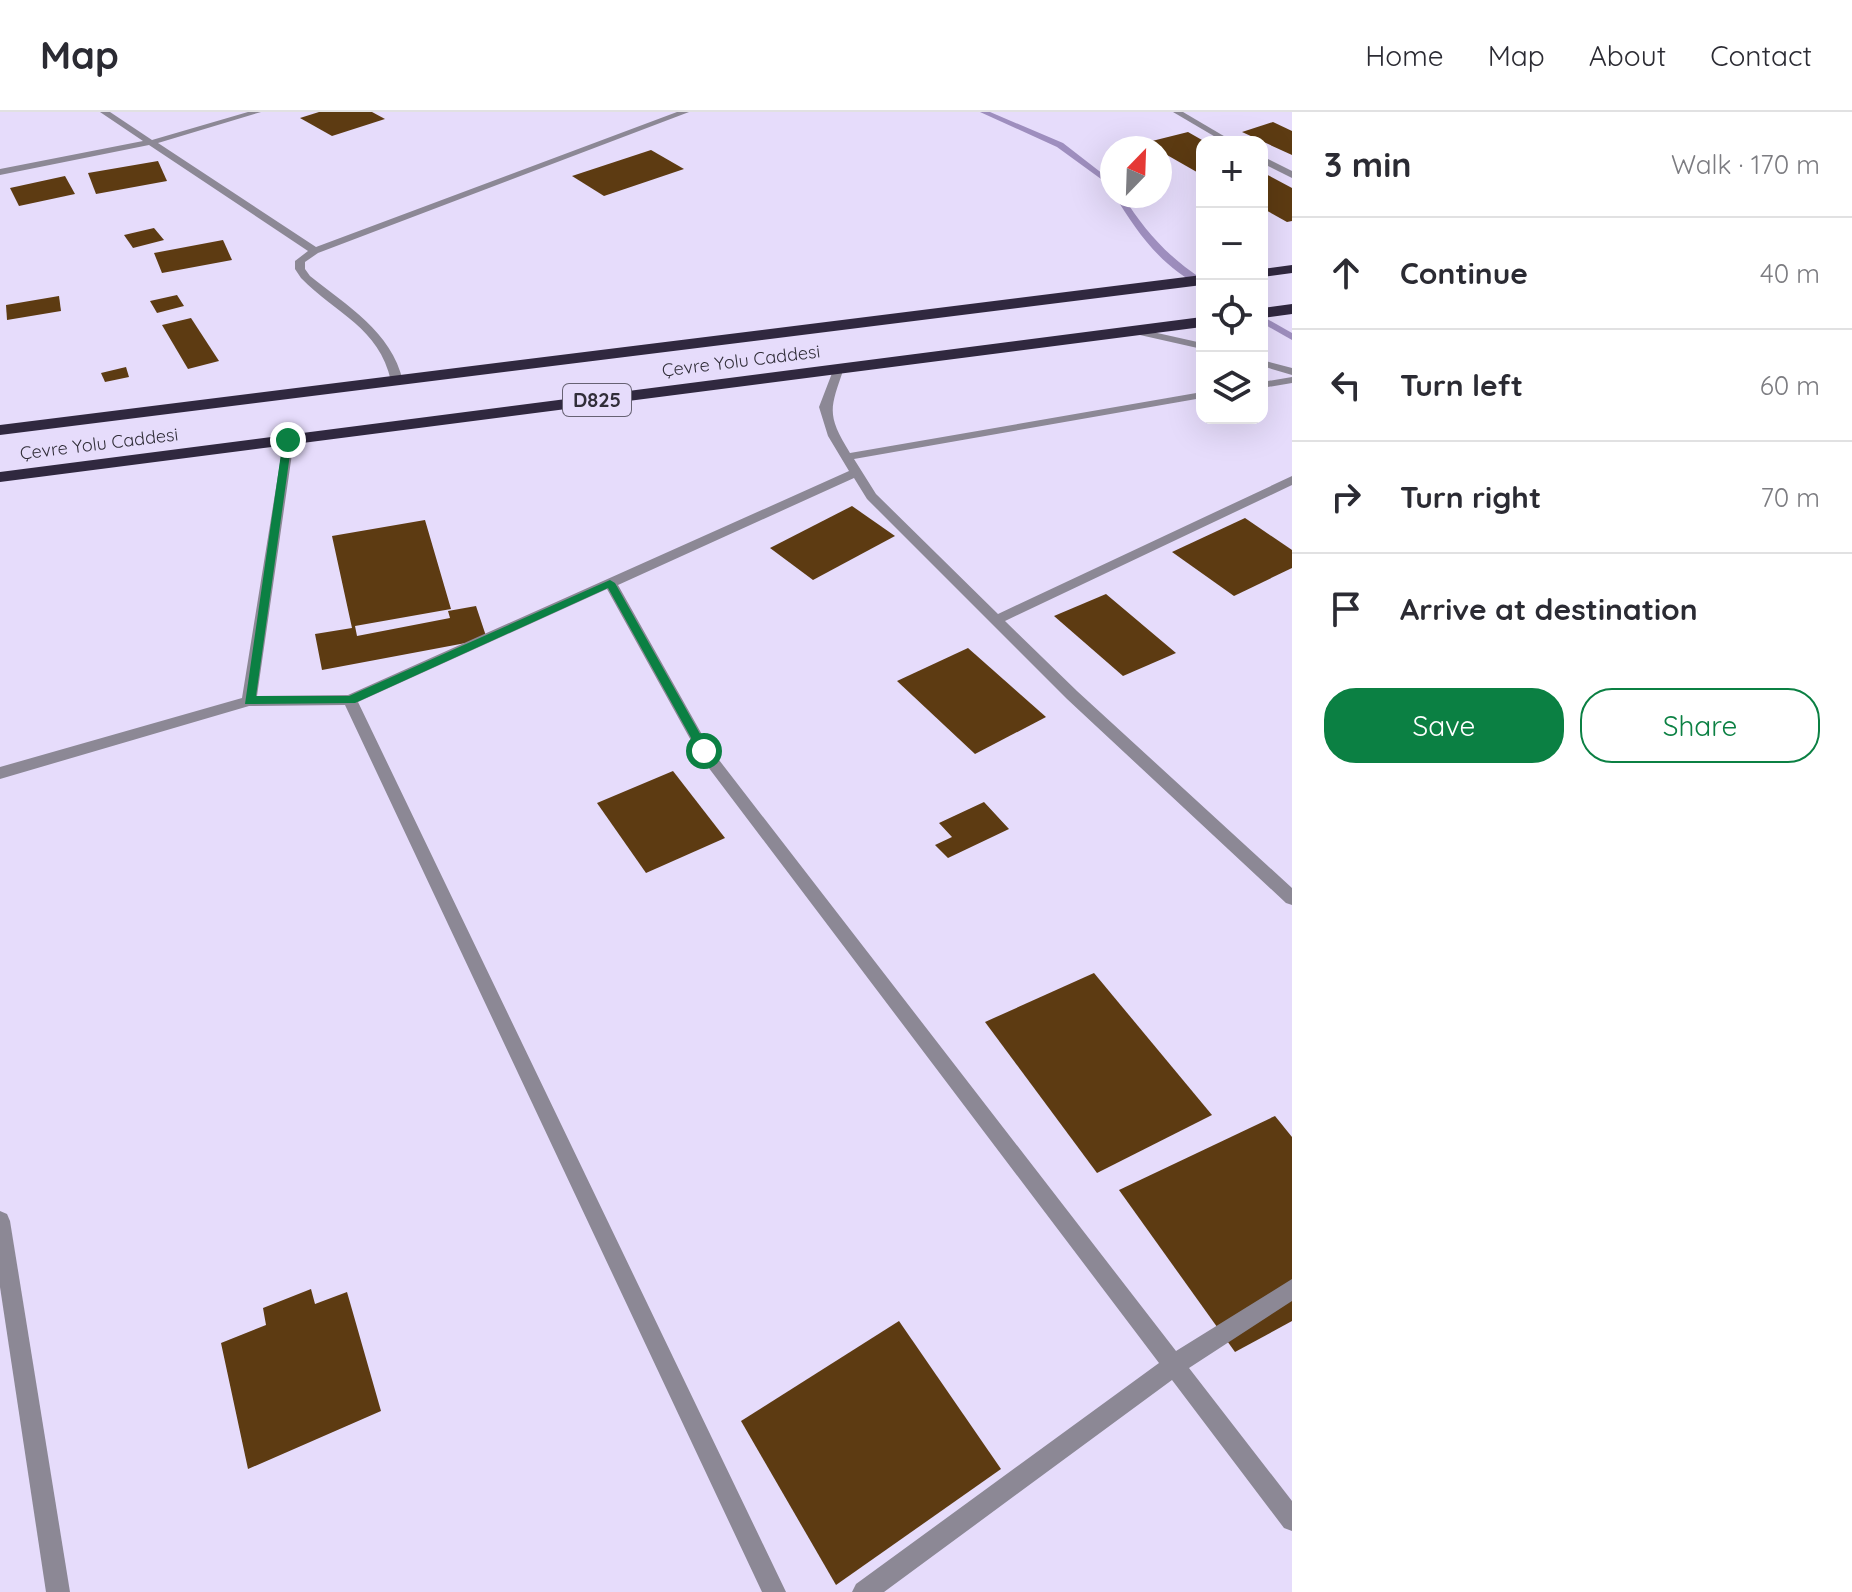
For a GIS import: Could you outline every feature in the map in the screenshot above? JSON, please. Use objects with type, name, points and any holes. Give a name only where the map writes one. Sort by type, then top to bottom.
[{"type":"highway","points":[[1268,272],[1292,269]]},
{"type":"highway","name":"Çevre Yolu Caddesi","points":[[0,430],[1196,281]]},
{"type":"highway","points":[[1268,312],[1292,309]]},
{"type":"highway","name":"Çevre Yolu Caddesi","points":[[0,477],[1196,323]]},
{"type":"street","points":[[104,112],[315,251]]},
{"type":"street","points":[[0,172],[150,143],[257,112]]},
{"type":"street","points":[[397,381],[395,358],[376,336],[300,269],[300,261],[315,251],[685,112]]},
{"type":"street","points":[[1177,112],[1219,136]]},
{"type":"street","points":[[1268,162],[1292,175]]},
{"type":"street","points":[[1135,331],[1196,345]]},
{"type":"street","points":[[1268,365],[1292,372]]},
{"type":"street","points":[[839,368],[825,407],[834,436],[871,496],[1072,695],[1292,898]]},
{"type":"street","points":[[1268,384],[1292,380]]},
{"type":"street","points":[[847,457],[1196,396]]},
{"type":"street","points":[[249,701],[288,440]]},
{"type":"street","points":[[0,773],[249,701],[350,700],[856,472]]},
{"type":"street","points":[[996,620],[1292,480]]},
{"type":"street","points":[[610,583],[704,751],[1292,1520]]},
{"type":"street","points":[[350,700],[774,1592]]},
{"type":"street","points":[[0,1221],[58,1592]]},
{"type":"street","points":[[864,1592],[1174,1365],[1292,1289]]},
{"type":"building","points":[[319,112],[372,112],[385,119],[332,136],[300,118]]},
{"type":"building","points":[[1273,122],[1292,131],[1292,155],[1268,144],[1268,136],[1251,136],[1242,132]]},
{"type":"building","points":[[1188,132],[1196,137],[1196,172],[1172,158],[1172,136]]},
{"type":"building","points":[[651,150],[684,169],[604,196],[572,176]]},
{"type":"building","points":[[158,161],[167,181],[96,194],[88,173]]},
{"type":"building","points":[[1268,175],[1292,188],[1292,221],[1287,222],[1268,211]]},
{"type":"building","points":[[65,176],[75,194],[19,206],[10,188]]},
{"type":"building","points":[[154,228],[164,240],[133,248],[124,235]]},
{"type":"building","points":[[223,240],[232,260],[162,273],[154,253]]},
{"type":"building","points":[[177,295],[184,306],[157,313],[150,301]]},
{"type":"building","points":[[59,296],[61,311],[7,320],[6,305]]},
{"type":"building","points":[[191,318],[219,361],[188,369],[162,325]]},
{"type":"building","points":[[126,367],[129,377],[105,382],[101,373]]},
{"type":"building","points":[[852,506],[895,536],[813,580],[770,548]]},
{"type":"building","points":[[1245,518],[1292,550],[1292,568],[1234,596],[1172,552]]},
{"type":"building","points":[[425,520],[451,609],[355,626],[357,636],[450,618],[448,611],[476,606],[487,639],[322,670],[315,634],[352,628],[332,536]]},
{"type":"building","points":[[1106,594],[1176,653],[1123,676],[1054,616]]},
{"type":"building","points":[[968,648],[1046,717],[975,754],[897,681]]},
{"type":"building","points":[[673,771],[725,838],[646,873],[597,803]]},
{"type":"building","points":[[984,802],[1009,829],[948,858],[935,845],[952,837],[939,823]]},
{"type":"building","points":[[1094,973],[1212,1115],[1097,1173],[985,1022]]},
{"type":"building","points":[[1275,1116],[1292,1137],[1292,1321],[1235,1352],[1119,1190]]},
{"type":"building","points":[[311,1289],[315,1304],[347,1292],[381,1411],[248,1469],[221,1343],[266,1325],[263,1308]]},
{"type":"building","points":[[899,1321],[1001,1469],[836,1585],[741,1421]]},
{"type":"waterway","points":[[984,112],[1060,145],[1100,176]]},
{"type":"waterway","points":[[1127,208],[1154,246],[1198,280]]},
{"type":"waterway","points":[[1268,323],[1292,337]]},
{"type":"route","points":[[288,440],[249,701],[350,700],[610,583],[704,751]]}]
